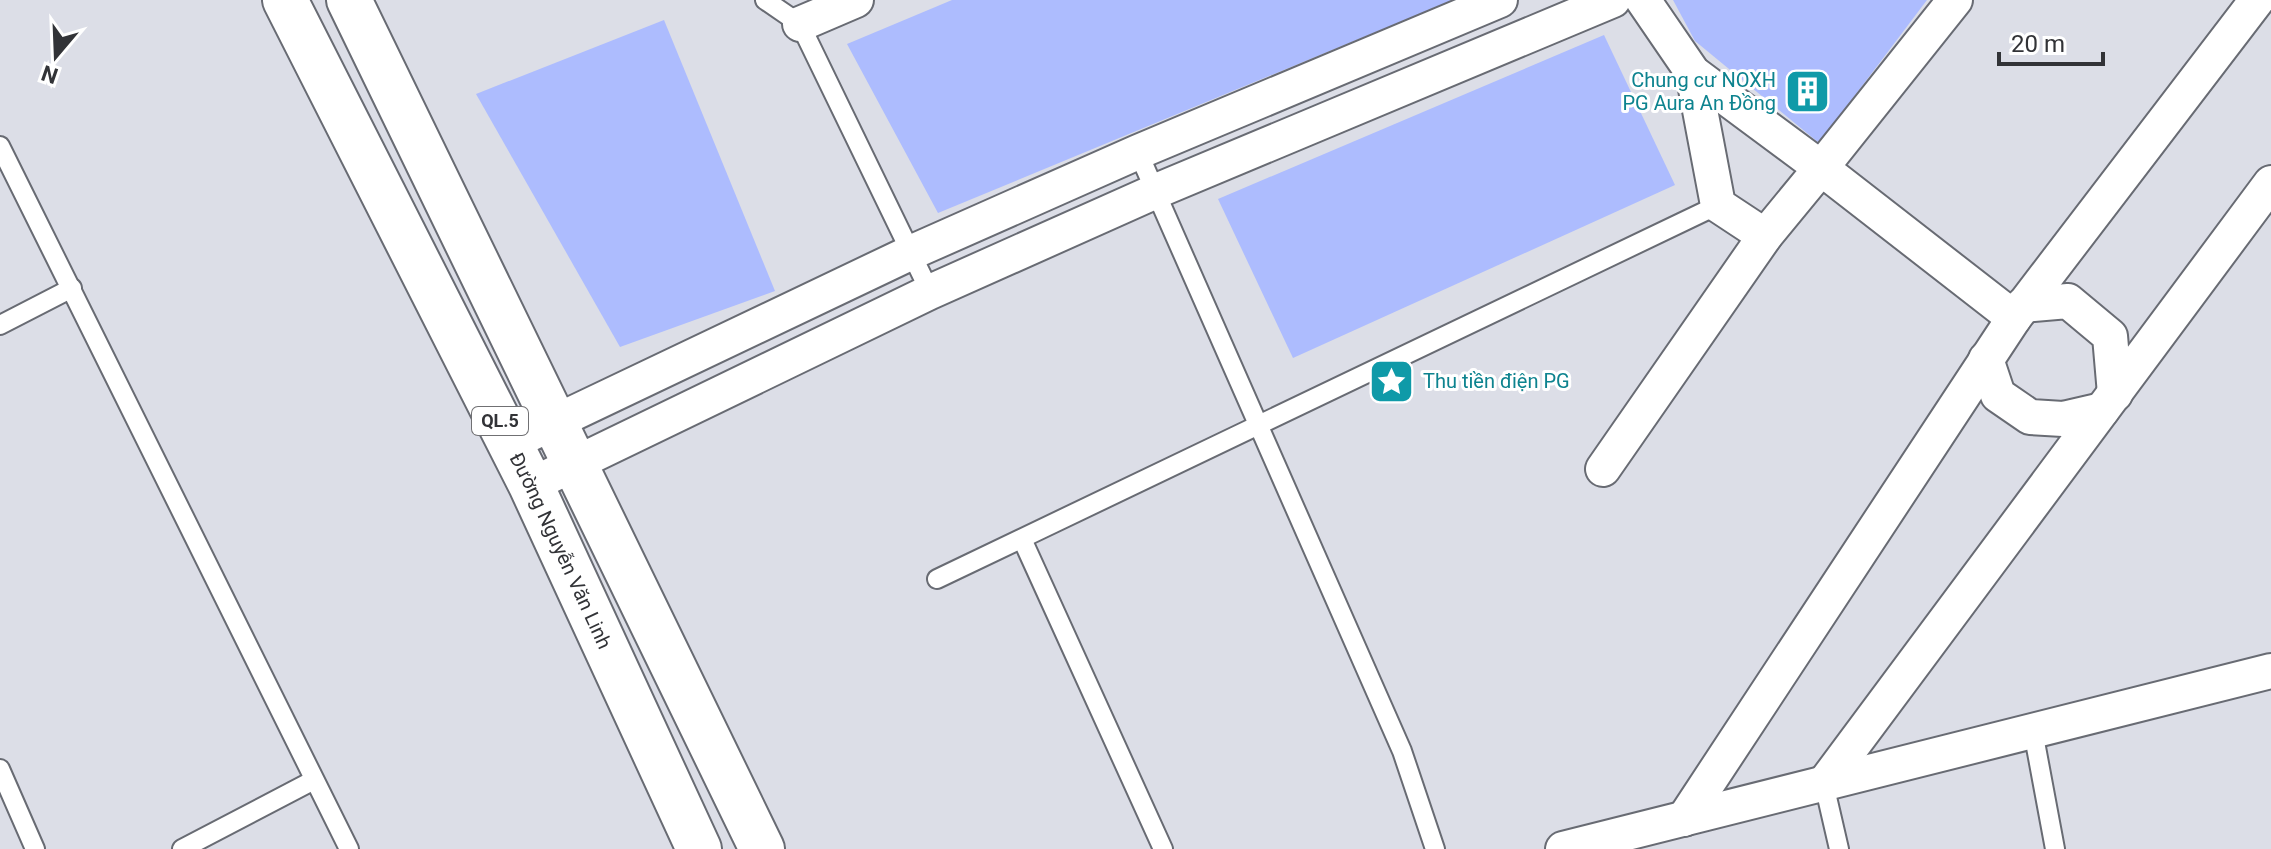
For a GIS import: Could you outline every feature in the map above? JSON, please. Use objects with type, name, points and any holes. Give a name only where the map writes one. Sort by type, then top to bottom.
[{"type":"highway","name":"Đường Nguyễn Văn Linh","points":[[285,0],[511,443],[699,849]]},
{"type":"highway","name":"QL.5","points":[[349,0],[762,849]]},
{"type":"street","points":[[800,24],[856,0]]},
{"type":"street","points":[[511,443],[910,253],[1138,152],[1500,0]]},
{"type":"street","points":[[531,485],[930,292],[1154,192],[1613,0]]},
{"type":"street","points":[[1643,0],[1693,73],[2018,312],[2068,301],[2110,336],[2109,402]]},
{"type":"street","points":[[1603,469],[1765,236],[1955,0]]},
{"type":"street","points":[[1684,819],[2018,312],[2257,0]]},
{"type":"street","points":[[1693,73],[1718,205],[1765,236]]},
{"type":"street","points":[[1824,784],[2271,183]]},
{"type":"street","points":[[1986,359],[1998,395],[2030,417],[2063,419],[2109,402]]},
{"type":"street","points":[[1563,849],[2033,731],[2270,676]]},
{"type":"lane","points":[[765,0],[800,24],[930,292]]},
{"type":"lane","points":[[0,146],[349,849]]},
{"type":"lane","points":[[1138,152],[1402,751],[1435,849]]},
{"type":"lane","points":[[937,579],[1718,205]]},
{"type":"lane","points":[[0,325],[72,288]]},
{"type":"lane","points":[[1022,539],[1163,849]]},
{"type":"lane","points":[[2033,731],[2055,849]]},
{"type":"lane","points":[[0,769],[35,849]]},
{"type":"lane","points":[[182,849],[314,780]]},
{"type":"lane","points":[[1824,784],[1839,849]]},
{"type":"building","points":[[952,0],[1453,0],[938,213],[847,44]]},
{"type":"building","name":"Chung cư NOXH PG Aura An Đồng","points":[[1673,0],[1927,0],[1819,143],[1695,41]]},
{"type":"building","points":[[664,20],[775,291],[620,347],[476,94]]},
{"type":"building","points":[[1604,35],[1675,185],[1293,358],[1218,199]]},
{"type":"place","name":"Chung cư NOXH PG Aura An Đồng","points":[[1807,92]]},
{"type":"place","name":"Thu tiền điện PG","points":[[1392,381]]}]
